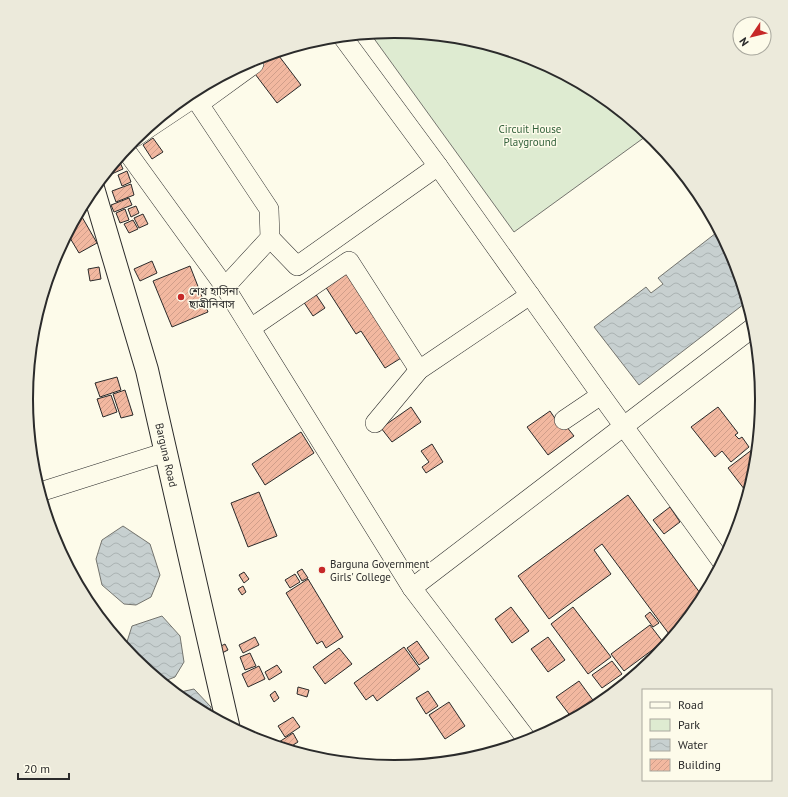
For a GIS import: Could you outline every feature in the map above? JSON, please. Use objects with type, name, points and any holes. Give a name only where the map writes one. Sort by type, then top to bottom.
[{"type":"main road","name":"Barguna Road","points":[[95,196],[147,370],[226,718]]},
{"type":"street","points":[[346,41],[438,166],[718,557]]},
{"type":"street","points":[[236,74],[195,97],[269,209],[270,238],[297,266],[438,166]]},
{"type":"street","points":[[129,154],[225,287],[412,588],[524,735]]},
{"type":"street","points":[[225,287],[270,238]]},
{"type":"street","points":[[251,328],[349,261],[419,370]]},
{"type":"street","points":[[375,423],[419,370],[530,295]]},
{"type":"street","points":[[412,588],[749,331]]},
{"type":"street","points":[[564,420],[601,395]]},
{"type":"street","points":[[45,491],[166,452]]},
{"type":"green space","name":"Circuit House Playground","points":[[374,38],[418,38],[464,44],[532,65],[554,75],[595,98],[614,112],[644,138],[514,232]]},
{"type":"water","points":[[715,234],[728,260],[740,296],[739,297],[743,305],[639,385],[594,327],[646,287],[651,293],[663,284],[658,278]]},
{"type":"water","points":[[123,526],[150,544],[160,575],[151,597],[136,605],[124,604],[102,585],[96,559],[102,540]]},
{"type":"water","points":[[162,616],[180,636],[184,662],[175,677],[168,680],[127,641],[132,626]]},
{"type":"water","points":[[194,689],[211,707],[210,709],[193,699],[183,691]]},
{"type":"building","points":[[279,57],[301,85],[277,103],[252,70],[261,63]]},
{"type":"building","points":[[153,138],[163,152],[152,159],[143,145]]},
{"type":"building","points":[[120,163],[123,169],[112,174]]},
{"type":"building","points":[[127,171],[131,182],[122,186],[118,175]]},
{"type":"building","points":[[131,184],[134,195],[116,202],[112,191]]},
{"type":"building","points":[[129,198],[132,205],[114,212],[111,205]]},
{"type":"building","points":[[136,206],[139,213],[131,217],[128,209]]},
{"type":"building","points":[[125,209],[129,220],[120,223],[116,213]]},
{"type":"building","points":[[143,214],[148,224],[139,228],[134,218]]},
{"type":"building","points":[[81,217],[97,243],[79,253],[70,238]]},
{"type":"building","points":[[133,220],[138,229],[129,233],[124,224]]},
{"type":"building","points":[[152,261],[157,273],[140,281],[134,269]]},
{"type":"building","name":"শেখ হাসিনা ছাত্রীনিবাস","points":[[190,266],[208,312],[172,327],[153,281]]},
{"type":"building","points":[[99,267],[101,279],[90,281],[88,269]]},
{"type":"building","points":[[347,272],[406,355],[385,368],[361,331],[356,334],[325,286]]},
{"type":"building","points":[[315,293],[325,308],[313,316],[303,301]]},
{"type":"building","points":[[117,377],[121,390],[100,397],[95,383]]},
{"type":"building","points":[[125,390],[133,415],[121,418],[113,394]]},
{"type":"building","points":[[111,395],[117,412],[103,417],[97,399]]},
{"type":"building","points":[[411,407],[421,422],[392,442],[381,428]]},
{"type":"building","points":[[718,407],[738,433],[735,435],[739,439],[742,437],[749,447],[731,462],[722,451],[715,457],[691,427]]},
{"type":"building","points":[[550,411],[562,429],[566,426],[574,436],[548,455],[527,427]]},
{"type":"building","points":[[301,432],[314,453],[265,485],[252,464]]},
{"type":"building","points":[[432,444],[443,462],[426,473],[422,467],[429,462],[421,451]]},
{"type":"building","points":[[751,450],[744,488],[728,468]]},
{"type":"building","points":[[259,492],[277,536],[248,547],[231,503]]},
{"type":"building","points":[[628,495],[699,591],[668,633],[602,544],[594,550],[611,574],[549,619],[518,576]]},
{"type":"building","points":[[670,507],[680,522],[664,534],[653,520]]},
{"type":"building","points":[[302,569],[308,578],[302,581],[297,572]]},
{"type":"building","points":[[244,572],[249,579],[244,583],[239,575]]},
{"type":"building","points":[[295,574],[300,582],[290,588],[285,580]]},
{"type":"building","points":[[308,579],[343,637],[326,648],[322,641],[317,644],[286,593]]},
{"type":"building","points":[[243,586],[246,592],[242,595],[238,589]]},
{"type":"building","points":[[511,607],[529,631],[512,643],[495,619]]},
{"type":"building","points":[[573,607],[611,657],[588,674],[551,624]]},
{"type":"building","points":[[650,612],[659,623],[653,627],[645,616]]},
{"type":"building","points":[[650,625],[662,640],[654,649],[624,671],[611,654]]},
{"type":"building","points":[[255,637],[259,645],[243,653],[239,645]]},
{"type":"building","points":[[548,637],[565,660],[548,672],[531,649]]},
{"type":"building","points":[[417,641],[429,658],[419,665],[407,648]]},
{"type":"building","points":[[225,644],[228,650],[222,653],[219,647]]},
{"type":"building","points":[[404,647],[420,669],[377,701],[373,695],[366,700],[354,683]]},
{"type":"building","points":[[339,648],[352,664],[325,684],[313,667]]},
{"type":"building","points":[[250,653],[256,666],[245,670],[240,657]]},
{"type":"building","points":[[612,661],[622,674],[602,688],[592,675]]},
{"type":"building","points":[[277,665],[282,672],[269,680],[265,672]]},
{"type":"building","points":[[259,666],[265,679],[248,687],[242,674]]},
{"type":"building","points":[[579,681],[593,700],[569,714],[556,697]]},
{"type":"building","points":[[298,687],[309,690],[307,697],[297,694]]},
{"type":"building","points":[[275,691],[279,698],[274,702],[270,695]]},
{"type":"building","points":[[428,691],[438,706],[426,714],[416,698]]},
{"type":"building","points":[[449,702],[465,726],[445,739],[429,715]]},
{"type":"building","points":[[293,717],[300,727],[285,737],[278,726]]},
{"type":"building","points":[[293,733],[298,742],[294,745],[281,741]]},
{"type":"place","name":"শেখ হাসিনা ছাত্রীনিবাস","points":[[181,297]]},
{"type":"place","name":"Barguna Government Girls' College","points":[[322,570]]}]
